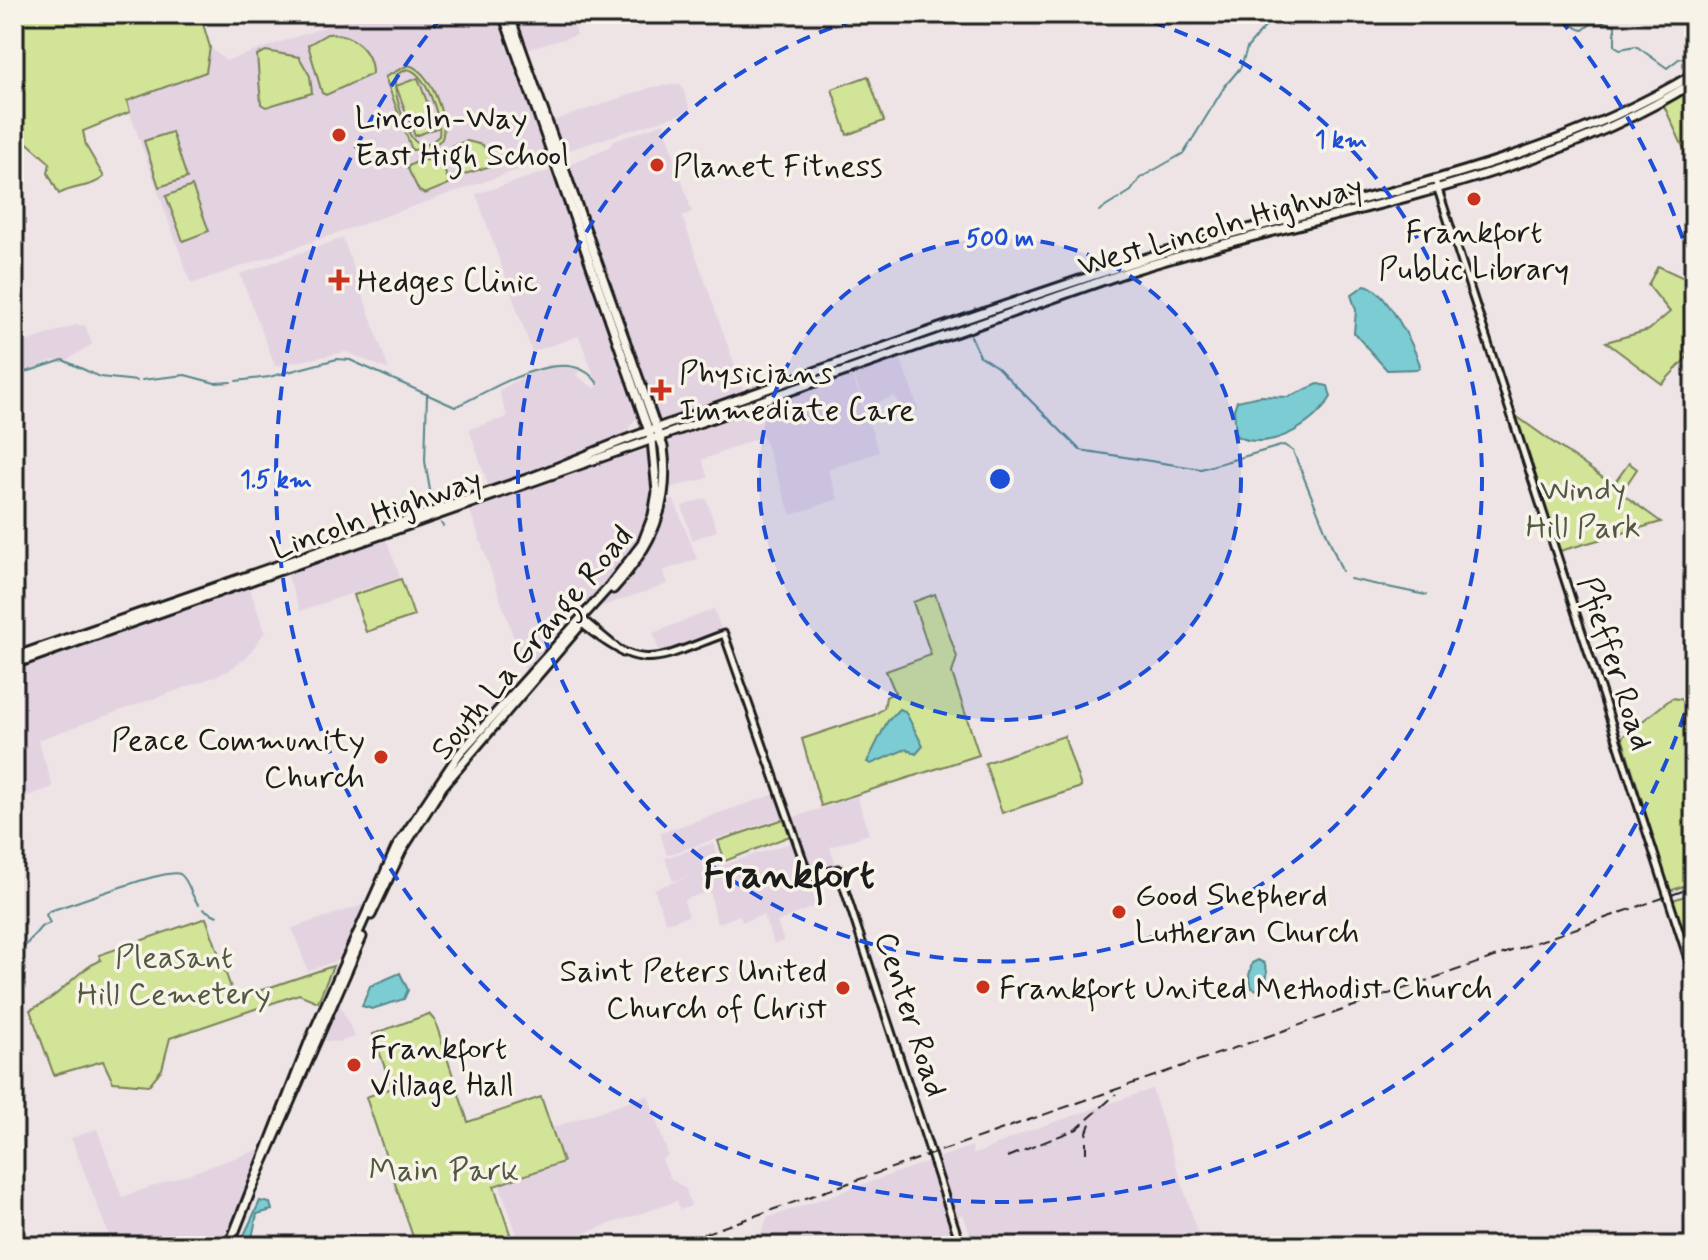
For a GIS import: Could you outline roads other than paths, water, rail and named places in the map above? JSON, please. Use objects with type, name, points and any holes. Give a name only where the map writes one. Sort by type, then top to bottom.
[{"type":"main road","name":"South La Grange Road","points":[[503,14],[655,434]]},
{"type":"main road","name":"South La Grange Road","points":[[229,1246],[310,1040],[396,848],[453,762],[639,560],[660,519],[665,493],[655,434],[509,14]]},
{"type":"main road","name":"West Lincoln Highway","points":[[1436,184],[1600,125],[1694,74]]},
{"type":"main road","name":"West Lincoln Highway","points":[[752,400],[1196,242],[1436,184],[1603,132],[1694,82]]},
{"type":"main road","name":"Lincoln Highway","points":[[14,657],[752,400]]},
{"type":"main road","name":"Lincoln Highway","points":[[14,664],[655,434]]},
{"type":"street","name":"Pfieffer Road","points":[[1436,184],[1694,977]]},
{"type":"street","name":"Center Road","points":[[583,620],[623,654],[651,659],[724,634],[809,877],[838,869],[961,1246]]},
{"type":"water","points":[[1365,285],[1381,296],[1398,319],[1417,356],[1418,369],[1387,370],[1354,333],[1356,310],[1351,295]]},
{"type":"water","points":[[1318,384],[1328,386],[1331,397],[1314,418],[1302,426],[1262,441],[1236,436],[1234,409],[1237,401],[1260,396],[1288,397]]},
{"type":"water","points":[[899,709],[905,711],[923,746],[916,754],[906,749],[871,764],[867,762],[887,722]]},
{"type":"water","points":[[1258,960],[1264,963],[1267,975],[1257,990],[1252,988],[1249,976],[1252,963]]},
{"type":"water","points":[[400,973],[408,990],[404,999],[372,1009],[362,1006],[370,986]]},
{"type":"water","points":[[260,1201],[270,1203],[272,1210],[257,1214],[252,1238],[263,1246],[239,1246]]},
{"type":"waterway","points":[[1099,211],[1131,191],[1140,178],[1184,153],[1225,86],[1241,67],[1247,48],[1276,14]]},
{"type":"waterway","points":[[1570,14],[1574,25],[1583,30],[1596,20],[1615,25],[1615,46],[1620,49],[1636,46],[1667,68],[1680,58],[1694,60]]},
{"type":"waterway","points":[[1692,310],[1694,306]]},
{"type":"waterway","points":[[971,336],[980,356],[997,367],[1080,450],[1201,469],[1284,445],[1293,451],[1342,571]]},
{"type":"waterway","points":[[236,381],[269,377],[337,359],[350,360],[455,407],[507,381],[549,367],[568,366],[585,371],[598,384]]},
{"type":"waterway","points":[[14,376],[63,360],[100,377],[137,381]]},
{"type":"waterway","points":[[725,399],[831,361]]},
{"type":"waterway","points":[[142,380],[185,375],[215,383],[231,382]]},
{"type":"waterway","points":[[427,394],[425,461],[432,502]]},
{"type":"waterway","points":[[1350,579],[1426,595]]},
{"type":"waterway","points":[[14,959],[41,927],[50,923],[46,915],[49,911],[138,881],[171,873],[180,874],[199,905]]},
{"type":"waterway","points":[[203,909],[217,916]]},
{"type":"railway","points":[[669,1246],[1694,887]]},
{"type":"railway","points":[[1007,1157],[1077,1129],[1116,1094]]},
{"type":"railway","points":[[1086,1153],[1086,1135],[1092,1118]]},
{"type":"place","name":"Lincoln-Way East High School","points":[[339,135]]},
{"type":"place","name":"Planet Fitness","points":[[657,165]]},
{"type":"place","name":"Frankfort Public Library","points":[[1474,199]]},
{"type":"place","name":"Hedges Clinic","points":[[339,280]]},
{"type":"place","name":"Physicians Immediate Care","points":[[661,390]]},
{"type":"place","name":"Peace Community Church","points":[[381,757]]},
{"type":"place","name":"Good Shepherd Lutheran Church","points":[[1119,912]]},
{"type":"place","name":"Frankfort United Methodist Church","points":[[983,987]]},
{"type":"place","name":"Saint Peters United Church of Christ","points":[[843,988]]},
{"type":"place","name":"Frankfort Village Hall","points":[[354,1065]]},
{"type":"district","name":"Frankfort","points":[[789,873]]},
{"type":"park label","name":"Windy Hill Park","points":[[1583,508]]},
{"type":"park label","name":"Pleasant Hill Cemetery","points":[[174,974]]},
{"type":"park label","name":"Main Park","points":[[444,1169]]}]
